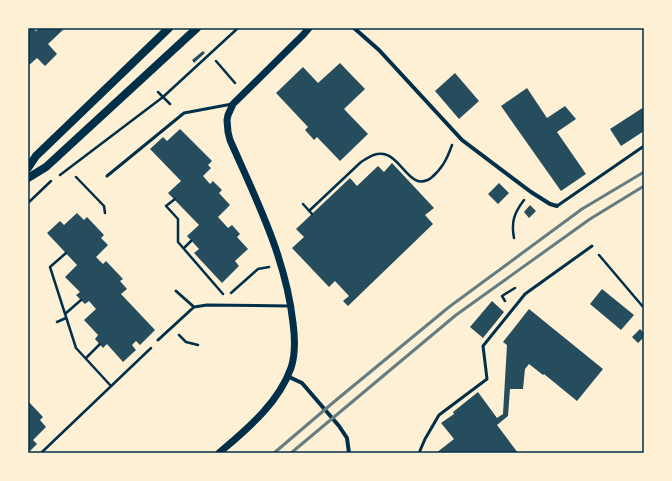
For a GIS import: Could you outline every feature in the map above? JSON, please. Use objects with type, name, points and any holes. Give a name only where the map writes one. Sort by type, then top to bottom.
[{"type":"main road","points":[[28,168],[36,156],[169,28]]},
{"type":"main road","points":[[28,178],[46,167],[197,28]]},
{"type":"street","points":[[219,453],[253,423],[264,411],[284,383],[294,354],[295,338],[291,306],[275,243],[228,132],[228,115],[233,104],[244,92],[309,28]]},
{"type":"street","points":[[354,28],[379,50],[462,140],[531,192],[550,204],[557,206]]},
{"type":"street","points":[[287,376],[302,383],[339,426],[347,438],[349,453]]},
{"type":"lane","points":[[107,176],[184,113],[233,104]]},
{"type":"lane","points":[[557,206],[644,146]]},
{"type":"lane","points":[[419,453],[425,439],[440,415],[487,378],[483,346],[525,294],[592,246]]},
{"type":"lane","points":[[176,291],[194,306]]},
{"type":"lane","points":[[158,340],[194,306],[291,306]]},
{"type":"path","points":[[58,176],[163,98],[238,28]]},
{"type":"path","points":[[216,61],[244,92]]},
{"type":"path","points":[[158,92],[170,104]]},
{"type":"path","points":[[309,211],[362,162],[377,154],[386,154],[392,157],[418,182],[426,181],[445,163],[457,134]]},
{"type":"path","points":[[76,177],[104,206],[105,213]]},
{"type":"path","points":[[28,202],[52,181]]},
{"type":"path","points":[[514,238],[513,220],[517,210],[531,192]]},
{"type":"path","points":[[175,199],[166,206],[178,219],[178,242],[225,296]]},
{"type":"path","points":[[303,204],[312,214]]},
{"type":"path","points":[[184,248],[192,241]]},
{"type":"path","points":[[592,246],[644,308]]},
{"type":"path","points":[[66,253],[50,267],[76,348],[111,386]]},
{"type":"path","points":[[208,305],[233,292],[258,269],[281,265]]},
{"type":"path","points":[[65,314],[81,300]]},
{"type":"path","points":[[57,322],[66,318]]},
{"type":"path","points":[[172,327],[186,342],[198,345]]},
{"type":"path","points":[[41,453],[158,340]]},
{"type":"path","points":[[86,358],[100,344]]},
{"type":"building","points":[[29,28],[36,31],[39,28],[65,28],[48,44],[57,54],[45,66],[37,58],[28,66]]},
{"type":"building","points":[[203,51],[205,53],[194,63],[192,60]]},
{"type":"building","points":[[340,63],[365,89],[344,109],[368,134],[340,161],[317,137],[314,140],[305,130],[308,127],[276,93],[303,67],[318,83]]},
{"type":"building","points":[[455,73],[479,101],[459,119],[435,91]]},
{"type":"building","points":[[527,88],[547,118],[565,106],[576,119],[557,132],[586,174],[561,191],[501,106]]},
{"type":"building","points":[[644,107],[644,131],[621,146],[610,129]]},
{"type":"building","points":[[180,129],[212,161],[208,165],[211,168],[203,176],[210,184],[213,181],[222,190],[219,193],[230,205],[218,217],[228,228],[232,225],[240,234],[237,237],[248,249],[235,261],[239,266],[222,283],[194,253],[199,249],[187,236],[199,225],[168,193],[181,181],[150,149],[163,137],[167,141]]},
{"type":"building","points":[[392,163],[434,208],[425,215],[433,224],[348,306],[343,301],[349,296],[335,281],[329,287],[292,248],[304,237],[296,229],[350,178],[357,186],[378,166],[384,172]]},
{"type":"building","points":[[499,183],[509,193],[498,204],[488,194]]},
{"type":"building","points":[[530,205],[536,211],[529,218],[524,212]]},
{"type":"building","points":[[77,213],[84,220],[87,217],[104,235],[101,238],[108,245],[96,257],[103,264],[106,261],[123,279],[120,281],[127,289],[121,294],[155,330],[140,345],[136,341],[132,345],[136,350],[123,362],[107,344],[103,348],[95,339],[98,335],[84,320],[96,309],[89,301],[85,304],[76,295],[80,292],[65,277],[77,265],[47,233],[60,221],[64,225]]},
{"type":"building","points":[[602,289],[634,315],[621,330],[590,304]]},
{"type":"building","points":[[492,301],[504,312],[483,338],[470,327]]},
{"type":"building","points":[[529,309],[603,369],[577,401],[544,374],[543,375],[529,364],[525,369],[523,389],[510,389],[508,416],[497,425],[518,453],[436,453],[454,439],[441,423],[454,414],[453,412],[478,392],[497,418],[503,414],[507,345],[503,342]]},
{"type":"building","points":[[640,329],[644,333],[644,337],[638,343],[632,337]]},
{"type":"building","points":[[28,401],[43,417],[40,420],[46,427],[33,440],[37,444],[28,453]]},
{"type":"railway","points":[[274,453],[449,307],[582,209],[644,172]]},
{"type":"railway","points":[[291,453],[456,315],[590,219],[644,186]]}]
